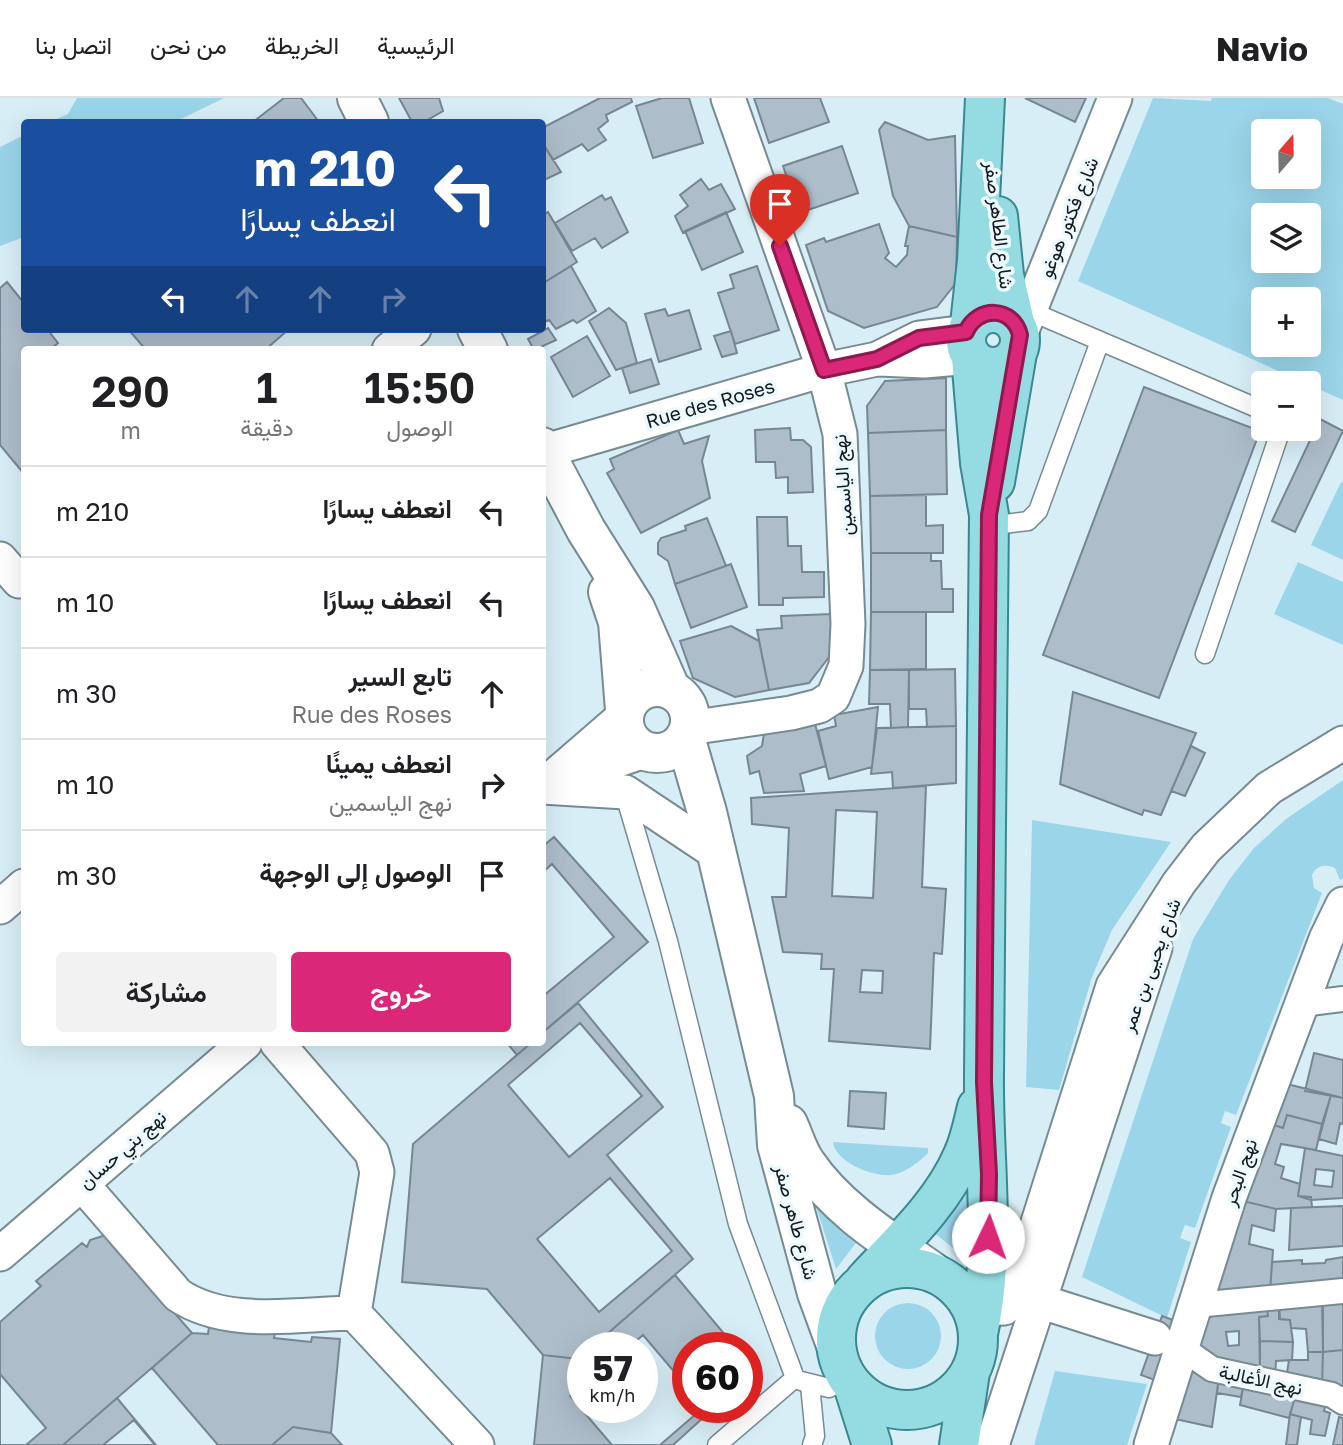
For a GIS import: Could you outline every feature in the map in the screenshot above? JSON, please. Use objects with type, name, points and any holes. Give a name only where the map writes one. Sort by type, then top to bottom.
[{"type":"main road","points":[[357,98],[368,119]]},
{"type":"main road","name":"شارع الطاهر صفر","points":[[986,113],[1004,275],[1020,331],[988,521]]},
{"type":"main road","name":"شارع الطاهر صفر","points":[[976,1314],[990,1214],[984,1082],[988,521],[969,337],[986,113]]},
{"type":"main road","points":[[969,337],[977,316],[998,312],[1020,331]]},
{"type":"main road","name":"شارع طاهر صفر","points":[[546,453],[586,530],[635,608],[671,690],[687,706],[668,742]]},
{"type":"main road","name":"شارع طاهر صفر","points":[[586,530],[618,622],[628,737],[668,742]]},
{"type":"main road","points":[[624,713],[630,700],[648,688],[671,690]]},
{"type":"main road","name":"شارع طاهر صفر","points":[[668,742],[707,812],[774,1096],[777,1145],[817,1293],[845,1369]]},
{"type":"main road","name":"شارع الطاهر صفر","points":[[852,1294],[924,1217],[964,1154],[984,1082]]},
{"type":"main road","name":"شارع طاهر صفر","points":[[774,1096],[806,1163],[831,1193],[933,1272]]},
{"type":"main road","points":[[872,1445],[845,1369],[842,1309],[852,1294],[868,1279],[889,1270],[911,1267],[933,1272],[952,1283],[976,1314],[977,1353],[970,1372],[959,1445]]},
{"type":"main road","points":[[845,1369],[871,1400],[892,1408],[915,1409],[937,1403],[956,1390],[970,1372]]},
{"type":"street","name":"نهج الياسمين","points":[[668,742],[819,706],[833,697],[846,666],[848,624],[840,434],[824,370],[728,98]]},
{"type":"street","name":"شارع فكتور هوغو","points":[[1020,331],[1115,98]]},
{"type":"street","points":[[394,346],[409,333]]},
{"type":"street","name":"Rue des Roses","points":[[546,448],[824,370],[877,359],[919,338],[969,337]]},
{"type":"street","points":[[546,783],[624,713]]},
{"type":"street","points":[[546,786],[668,742]]},
{"type":"street","points":[[625,792],[668,742]]},
{"type":"street","points":[[1179,883],[1214,840],[1269,788],[1343,743]]},
{"type":"street","points":[[546,787],[625,792],[715,852]]},
{"type":"street","name":"شارع يحيى بن عمر","points":[[992,1445],[1137,993],[1179,883]]},
{"type":"street","name":"شارع يحيى بن عمر","points":[[976,1314],[1004,1308],[1015,1295],[1113,986],[1179,883]]},
{"type":"street","points":[[0,906],[21,888]]},
{"type":"street","name":"نهج البحر","points":[[1151,1445],[1171,1344],[1196,1305],[1234,1185],[1326,939],[1343,904]]},
{"type":"street","points":[[1302,1004],[1343,999]]},
{"type":"street","name":"نهج بني حسان","points":[[0,1254],[242,1046]]},
{"type":"street","points":[[280,1046],[372,1153],[377,1172],[354,1312]]},
{"type":"street","points":[[82,1184],[178,1294],[199,1308],[229,1315],[354,1312],[477,1445]]},
{"type":"street","points":[[1196,1305],[1343,1291]]},
{"type":"street","points":[[1039,1301],[1171,1344]]},
{"type":"street","name":"نهج الأغالبة","points":[[1171,1344],[1212,1370],[1332,1395],[1343,1402]]},
{"type":"lane","points":[[1020,331],[1100,341],[1251,405]]},
{"type":"lane","points":[[988,521],[1028,521],[1038,511],[1100,341]]},
{"type":"lane","points":[[1205,654],[1277,441]]},
{"type":"lane","points":[[625,792],[668,941],[738,1224],[802,1381],[815,1436],[812,1445]]},
{"type":"lane","points":[[802,1381],[830,1388],[845,1369]]},
{"type":"lane","points":[[717,1445],[802,1381]]},
{"type":"shaded area","points":[[77,98],[224,98],[181,119],[57,119],[68,114]]},
{"type":"shaded area","points":[[1153,98],[1211,101],[1212,98],[1328,98],[1343,104],[1343,400],[1321,390],[1321,371],[1278,371],[1078,281]]},
{"type":"shaded area","points":[[21,136],[21,238],[0,246],[0,147]]},
{"type":"shaded area","points":[[1341,482],[1343,483],[1343,560],[1311,545]]},
{"type":"shaded area","points":[[1298,562],[1343,582],[1343,645],[1274,614]]},
{"type":"shaded area","points":[[1343,780],[1343,879],[1340,880],[1335,868],[1328,866],[1319,867],[1312,875],[1314,888],[1322,893],[1236,1115],[1225,1111],[1221,1123],[1231,1127],[1195,1228],[1185,1225],[1180,1238],[1191,1242],[1167,1318],[1082,1277],[1193,939],[1229,880],[1254,848],[1286,819]]},
{"type":"shaded area","points":[[1032,820],[1171,842],[1112,930],[1092,977],[1059,1090],[1026,1087]]},
{"type":"shaded area","points":[[833,1142],[928,1148],[928,1153],[906,1170],[883,1175],[865,1171],[847,1162],[835,1149]]},
{"type":"shaded area","points":[[968,1188],[962,1255],[933,1232]]},
{"type":"shaded area","points":[[815,1203],[859,1239],[836,1269]]},
{"type":"shaded area","points":[[902,1303],[914,1303],[926,1308],[936,1318],[941,1336],[939,1349],[926,1364],[914,1369],[902,1369],[890,1364],[880,1354],[875,1342],[875,1330],[880,1318],[890,1308]]},
{"type":"shaded area","points":[[1055,1371],[1147,1384],[1127,1445],[1034,1445]]},
{"type":"building","points":[[284,98],[301,98],[317,119],[257,119]]},
{"type":"building","points":[[399,98],[439,98],[443,111],[429,119],[410,119]]},
{"type":"building","points":[[600,98],[631,98],[632,102],[606,115],[608,121],[598,129],[606,140],[588,151],[582,144],[553,160],[546,149],[546,126]]},
{"type":"building","points":[[662,98],[689,98],[703,143],[653,158],[636,106]]},
{"type":"building","points":[[754,98],[820,98],[829,122],[769,143]]},
{"type":"building","points":[[1025,98],[1086,98],[1075,122]]},
{"type":"building","points":[[885,122],[928,140],[955,136],[957,237],[909,226],[893,196],[879,130]]},
{"type":"building","points":[[842,146],[858,193],[799,213],[783,166]]},
{"type":"building","points":[[546,148],[561,172],[546,179]]},
{"type":"building","points":[[701,179],[709,190],[721,184],[735,209],[683,233],[675,216],[688,206],[680,195]]},
{"type":"building","points":[[602,195],[605,200],[611,197],[628,232],[602,248],[595,238],[572,251],[555,223]]},
{"type":"building","points":[[548,212],[577,262],[546,281]]},
{"type":"building","points":[[726,212],[743,252],[702,270],[685,231]]},
{"type":"building","points":[[879,224],[889,253],[885,258],[896,267],[907,255],[908,246],[905,246],[909,226],[957,237],[956,283],[937,307],[864,328],[828,311],[806,245],[824,238],[826,242]]},
{"type":"building","points":[[571,266],[596,311],[577,323],[573,320],[556,329],[549,320],[546,321],[546,282]]},
{"type":"building","points":[[757,266],[779,330],[735,344],[718,293],[734,288],[730,275]]},
{"type":"building","points":[[7,282],[21,299],[21,333],[50,333],[58,343],[55,346],[21,346],[21,470],[0,445],[0,288]]},
{"type":"building","points":[[609,308],[626,323],[637,363],[616,370],[589,321]]},
{"type":"building","points":[[665,309],[668,316],[689,310],[701,349],[659,362],[645,314]]},
{"type":"building","points":[[548,328],[556,340],[543,346],[532,346],[528,339],[539,333],[546,333]]},
{"type":"building","points":[[731,331],[737,353],[722,357],[714,336]]},
{"type":"building","points":[[131,333],[284,333],[270,346],[143,346]]},
{"type":"building","points":[[587,336],[610,376],[573,397],[551,357]]},
{"type":"building","points":[[651,359],[659,384],[630,393],[622,368]]},
{"type":"building","points":[[946,378],[946,430],[868,433],[867,406],[885,381]]},
{"type":"building","points":[[1144,387],[1251,428],[1251,441],[1256,441],[1159,698],[1043,655]]},
{"type":"building","points":[[1321,420],[1343,431],[1295,532],[1272,521],[1310,441],[1321,441]]},
{"type":"building","points":[[790,428],[791,440],[803,440],[811,447],[813,492],[788,493],[788,477],[776,478],[775,462],[756,462],[755,430]]},
{"type":"building","points":[[678,430],[684,444],[709,436],[702,461],[710,498],[641,533],[607,473],[614,469],[610,459]]},
{"type":"building","points":[[946,430],[947,494],[870,496],[868,433]]},
{"type":"building","points":[[926,495],[926,526],[943,525],[943,553],[871,553],[870,496]]},
{"type":"building","points":[[757,517],[787,517],[788,546],[801,546],[802,572],[824,572],[824,597],[783,598],[783,605],[759,605]]},
{"type":"building","points":[[707,518],[726,566],[675,584],[668,561],[658,554],[658,543],[661,538],[686,530],[685,526]]},
{"type":"building","points":[[871,553],[931,553],[931,561],[941,561],[942,589],[953,589],[953,612],[871,612]]},
{"type":"building","points":[[731,564],[747,607],[691,628],[675,584]]},
{"type":"building","points":[[871,612],[926,612],[926,669],[870,670]]},
{"type":"building","points":[[832,614],[833,652],[809,683],[769,690],[757,630],[782,628],[781,616]]},
{"type":"building","points":[[731,626],[759,641],[769,690],[735,697],[693,678],[680,641]]},
{"type":"building","points":[[955,669],[956,726],[927,727],[926,709],[909,709],[909,670]]},
{"type":"building","points":[[870,670],[909,670],[908,727],[891,728],[890,704],[869,704]]},
{"type":"building","points":[[1073,692],[1196,733],[1161,815],[1144,810],[1142,815],[1060,784]]},
{"type":"building","points":[[878,707],[872,767],[829,779],[818,731],[836,726],[834,715]]},
{"type":"building","points":[[814,720],[826,766],[800,774],[804,791],[764,793],[759,771],[750,774],[747,756],[762,746],[764,733]]},
{"type":"building","points":[[956,726],[956,783],[893,788],[892,772],[871,774],[877,728]]},
{"type":"building","points":[[1191,746],[1205,753],[1185,796],[1171,791]]},
{"type":"building","points":[[926,786],[922,887],[946,889],[942,954],[934,953],[930,1049],[829,1041],[834,969],[821,969],[822,954],[783,952],[772,897],[786,897],[789,828],[752,824],[751,798]],"holes":[[[836,810],[877,812],[873,898],[832,896]],[[862,970],[883,971],[882,993],[860,992]]]},
{"type":"building","points":[[554,837],[648,942],[546,1030],[546,844]]},
{"type":"building","points":[[552,864],[614,937],[546,994],[546,869]]},
{"type":"building","points":[[578,1003],[663,1107],[607,1155],[693,1259],[609,1332],[567,1332],[567,1358],[543,1355],[487,1289],[402,1282],[413,1144],[527,1046],[546,1046],[546,1030]]},
{"type":"building","points":[[580,1023],[642,1096],[569,1157],[508,1085]]},
{"type":"building","points":[[510,1046],[528,1046],[517,1055]]},
{"type":"building","points":[[1314,1053],[1343,1060],[1343,1098],[1305,1091]]},
{"type":"building","points":[[1279,1082],[1331,1095],[1322,1124],[1287,1115],[1283,1128],[1265,1122]]},
{"type":"building","points":[[850,1091],[886,1093],[884,1129],[848,1126]]},
{"type":"building","points":[[1331,1095],[1343,1098],[1343,1124],[1340,1123],[1336,1144],[1319,1139]]},
{"type":"building","points":[[1287,1115],[1322,1124],[1316,1150],[1281,1144],[1275,1164],[1284,1167],[1281,1178],[1300,1184],[1298,1196],[1311,1197],[1312,1207],[1276,1209],[1235,1199],[1265,1122],[1283,1128]]},
{"type":"building","points":[[1305,1148],[1343,1156],[1343,1198],[1311,1200],[1298,1196]],"holes":[[[1316,1169],[1334,1171],[1332,1187],[1314,1185]]]},
{"type":"building","points":[[610,1178],[672,1251],[599,1312],[537,1239]]},
{"type":"building","points":[[1235,1199],[1276,1209],[1274,1231],[1252,1225],[1249,1244],[1273,1250],[1270,1292],[1221,1298],[1211,1284]]},
{"type":"building","points":[[1343,1206],[1343,1246],[1289,1250],[1291,1208]]},
{"type":"building","points":[[106,1235],[192,1333],[63,1445],[0,1445],[0,1322],[41,1286],[36,1281],[82,1243],[87,1247],[90,1240]]},
{"type":"building","points":[[1343,1257],[1343,1286],[1270,1292],[1272,1262],[1302,1260],[1302,1264],[1325,1263],[1326,1260]]},
{"type":"building","points":[[675,1275],[723,1332],[672,1332],[672,1423],[697,1423],[673,1445],[534,1445],[543,1355],[567,1358],[567,1423],[658,1423],[658,1332],[609,1332]]},
{"type":"building","points":[[1343,1296],[1343,1350],[1323,1352],[1322,1298]]},
{"type":"building","points":[[1279,1302],[1323,1302],[1323,1352],[1308,1352],[1306,1329],[1291,1328],[1290,1320],[1279,1319]]},
{"type":"building","points":[[1279,1302],[1280,1319],[1290,1320],[1293,1342],[1260,1341],[1259,1317],[1268,1316],[1266,1303]]},
{"type":"building","points":[[1266,1303],[1268,1316],[1259,1317],[1260,1374],[1215,1367],[1195,1345],[1210,1310]],"holes":[[[1239,1331],[1239,1345],[1228,1346],[1226,1332]]]},
{"type":"building","points":[[1162,1316],[1184,1324],[1163,1383],[1141,1375]]},
{"type":"building","points":[[209,1327],[275,1333],[274,1338],[311,1342],[312,1337],[340,1339],[331,1433],[293,1427],[272,1445],[218,1445],[152,1368],[192,1333],[208,1334]]},
{"type":"building","points":[[1260,1341],[1293,1342],[1292,1360],[1276,1361],[1275,1376],[1260,1374]]},
{"type":"building","points":[[1343,1350],[1343,1391],[1322,1385],[1323,1352]]},
{"type":"building","points":[[1308,1352],[1323,1352],[1322,1385],[1286,1379],[1289,1360],[1308,1360]]},
{"type":"building","points":[[658,1353],[672,1369],[672,1423],[685,1423],[660,1445],[612,1445],[593,1423],[658,1423]]},
{"type":"building","points":[[1187,1371],[1219,1377],[1212,1427],[1175,1419]]},
{"type":"building","points":[[0,1374],[46,1428],[26,1445],[0,1445]]},
{"type":"building","points":[[1219,1377],[1244,1382],[1241,1397],[1217,1393]]},
{"type":"building","points":[[1244,1382],[1297,1391],[1289,1418],[1240,1405]]},
{"type":"building","points":[[1297,1391],[1327,1399],[1324,1411],[1330,1413],[1325,1436],[1310,1434],[1312,1420],[1290,1414]]},
{"type":"building","points":[[117,1398],[156,1445],[63,1445]]},
{"type":"building","points":[[1290,1414],[1301,1417],[1297,1445],[1286,1445]]},
{"type":"building","points":[[1339,1417],[1343,1418],[1343,1445],[1333,1445]]},
{"type":"building","points":[[134,1420],[155,1445],[103,1445]]},
{"type":"building","points":[[293,1427],[331,1433],[342,1445],[272,1445]]},
{"type":"route","points":[[780,246],[824,370],[877,359],[919,338],[966,332],[977,316],[987,313],[998,312],[1007,316],[1015,323],[1020,335],[989,515],[984,1082],[989,1174],[988,1237]]}]
